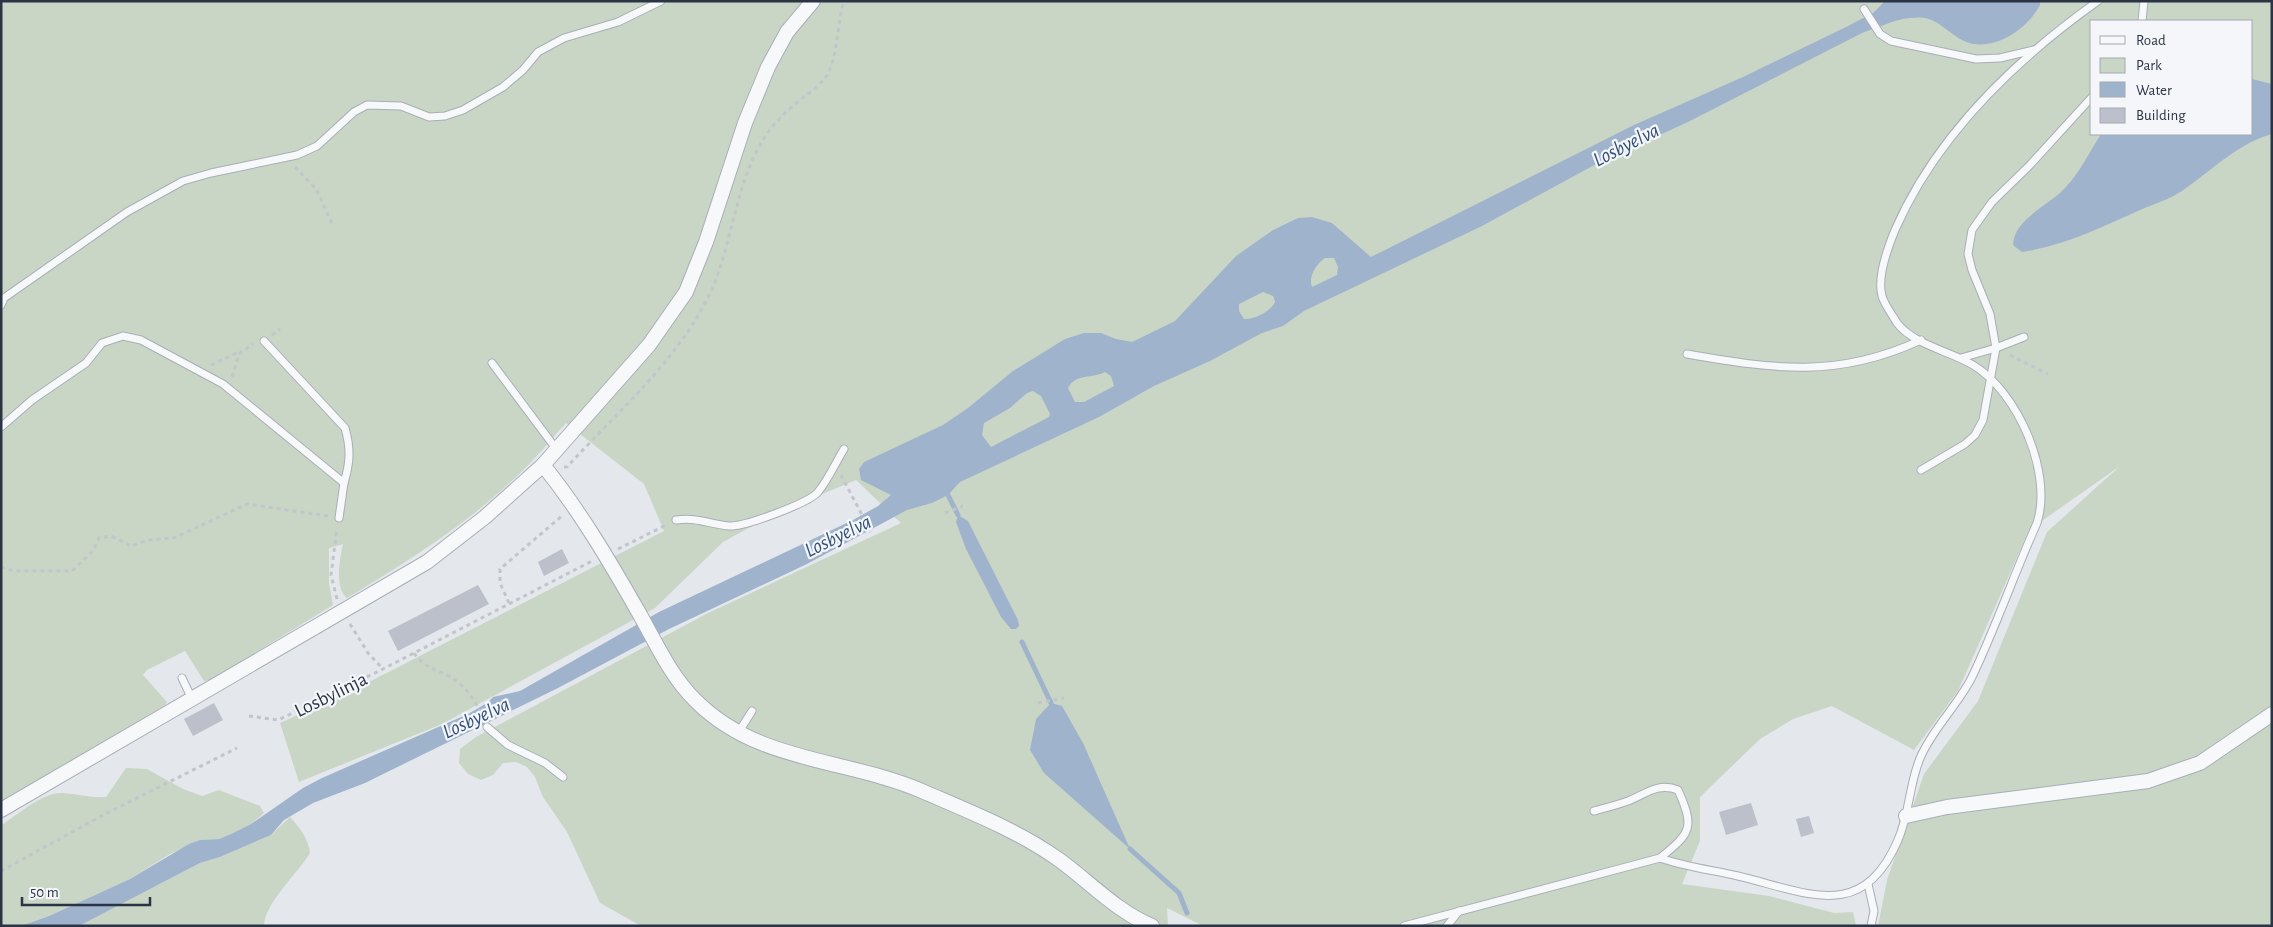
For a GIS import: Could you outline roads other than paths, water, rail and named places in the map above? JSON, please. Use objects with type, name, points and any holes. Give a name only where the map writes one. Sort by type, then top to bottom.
[{"type":"street","points":[[1,810],[427,562],[485,517],[543,465],[648,345],[686,292],[706,242],[745,123],[768,67],[787,32],[813,1]]},
{"type":"street","points":[[543,465],[605,555],[678,682],[716,720],[738,734],[765,747],[902,783],[1014,832],[1058,859],[1117,907],[1152,926]]},
{"type":"street","points":[[1906,816],[1947,807],[2148,781],[2200,763],[2272,714]]},
{"type":"lane","points":[[1,304],[4,298],[127,212],[174,186],[210,173],[286,157],[317,146],[354,112],[367,105],[401,106],[429,117],[445,116],[463,110],[503,87],[523,70],[538,52],[564,38],[618,22],[661,1]]},
{"type":"lane","points":[[1660,858],[1681,866],[1736,876],[1824,896],[1845,895],[1868,884],[1878,873],[1896,845],[1906,816],[1920,758],[1971,677],[1997,621],[2041,509],[2040,480],[2025,430],[2009,401],[1990,377],[1961,358],[1921,340],[1898,324],[1882,296],[1882,273],[1888,248],[1906,205],[1929,166],[1960,126],[2034,50],[2098,1]]},
{"type":"lane","points":[[2142,20],[2144,1]]},
{"type":"lane","points":[[1864,9],[1880,34],[1890,41],[1976,59],[2000,58],[2034,50]]},
{"type":"lane","points":[[1921,470],[1965,444],[1975,434],[1983,420],[1996,348],[1990,314],[1972,270],[1968,254],[1972,230],[1992,202],[2029,166],[2090,99]]},
{"type":"lane","points":[[1,427],[32,400],[86,362],[102,344],[123,336],[141,340],[229,388],[344,483]]},
{"type":"lane","points":[[1961,358],[1996,348],[2024,337]]},
{"type":"lane","points":[[1687,354],[1761,367],[1825,368],[1853,364],[1893,353],[1921,340]]},
{"type":"lane","points":[[264,341],[345,428],[350,446],[350,462],[344,483],[339,518]]},
{"type":"lane","points":[[492,363],[557,450]]},
{"type":"lane","points":[[676,520],[692,518],[730,526],[745,524],[774,514],[818,493],[844,449]]},
{"type":"lane","points":[[182,678],[192,699]]},
{"type":"lane","points":[[738,734],[752,712]]},
{"type":"lane","points":[[487,727],[508,745],[544,763],[563,777]]},
{"type":"lane","points":[[1404,926],[1660,858],[1685,837],[1689,826],[1685,804],[1678,790],[1669,786],[1654,788],[1629,800],[1594,811]]},
{"type":"lane","points":[[1868,884],[1874,912],[1872,926]]},
{"type":"lane","points":[[1447,926],[1459,911]]},
{"type":"water","name":"Losbyelva","points":[[1885,1],[2040,1],[2040,5],[2027,23],[2008,37],[1986,44],[1964,41],[1936,22],[1917,17],[1885,24],[1862,33],[1688,122],[1598,163],[1482,226],[1304,311],[1283,326],[1262,333],[1210,361],[1154,386],[1099,417],[960,482],[948,495],[932,503],[907,510],[807,564],[669,629],[558,688],[365,783],[313,803],[284,820],[271,835],[220,857],[200,863],[79,926],[21,926],[49,916],[130,879],[189,844],[200,840],[219,839],[231,834],[251,824],[303,788],[322,778],[468,714],[487,703],[493,697],[520,691],[659,612],[853,520],[878,506],[891,495],[861,480],[859,469],[864,462],[943,425],[968,408],[1013,371],[1065,339],[1084,333],[1101,333],[1116,339],[1132,342],[1175,321],[1236,256],[1273,230],[1298,218],[1312,217],[1332,223],[1371,257],[1634,125],[1743,77],[1873,13]],"holes":[[[1325,258],[1334,258],[1338,267],[1337,275],[1312,287],[1312,275]],[[1263,292],[1273,296],[1275,302],[1266,312],[1248,319],[1244,319],[1239,311],[1239,304]],[[1105,372],[1111,376],[1114,386],[1084,402],[1075,402],[1068,388],[1071,383],[1080,378]],[[1033,391],[1041,396],[1050,414],[1049,417],[991,447],[982,435],[984,423],[1010,408],[1027,393]]]},
{"type":"water","points":[[2253,79],[2272,84],[2272,134],[2260,138],[2236,151],[2193,183],[2167,199],[2068,241],[2022,252],[2013,245],[2019,228],[2025,220],[2057,195],[2079,169],[2100,135],[2253,135]]},
{"type":"water","points":[[958,515],[968,521],[1018,620],[1019,626],[1016,629],[1011,629],[1001,617],[966,549],[956,522]]},
{"type":"water","points":[[1051,703],[1062,706],[1083,743],[1130,849],[1044,773],[1030,750],[1036,719]]},
{"type":"waterway","points":[[948,495],[958,515]]},
{"type":"waterway","points":[[1022,642],[1051,703]]},
{"type":"waterway","points":[[1130,849],[1179,893],[1187,913]]}]
